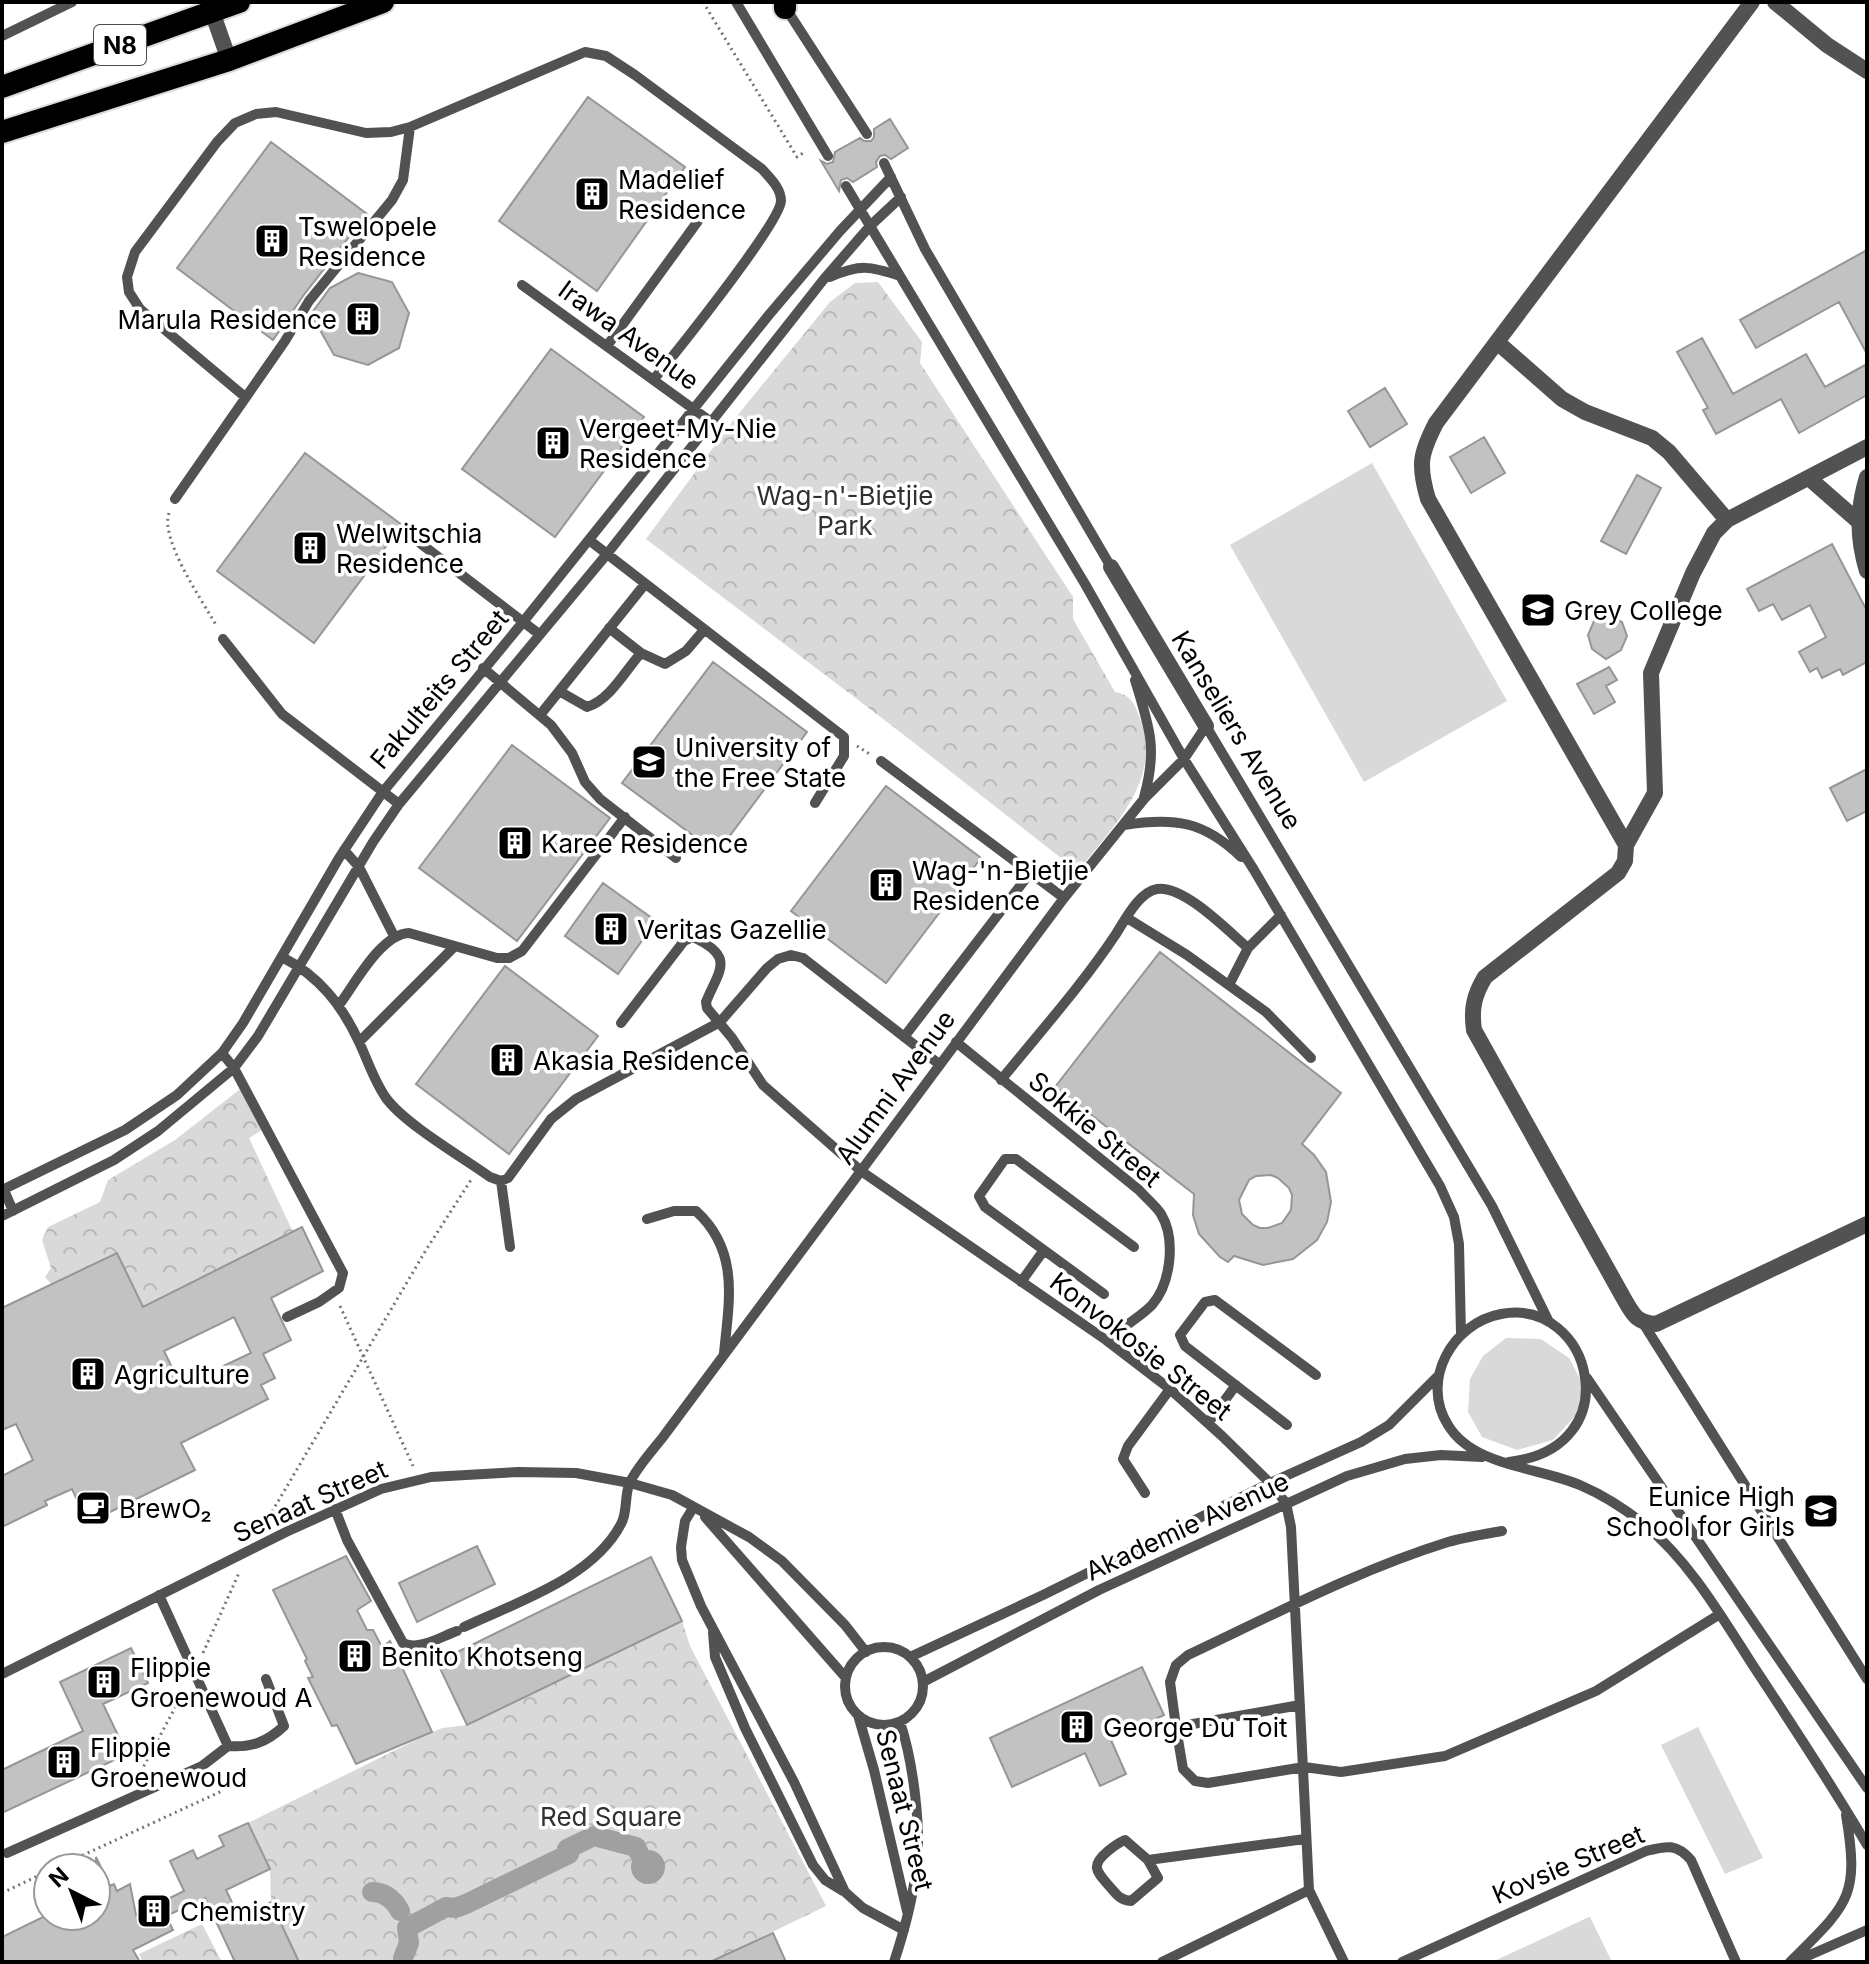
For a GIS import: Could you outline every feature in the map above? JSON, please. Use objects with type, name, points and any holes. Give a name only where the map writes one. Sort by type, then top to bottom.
[{"type":"highway","name":"N8","points":[[2,87],[210,7],[239,2]]},
{"type":"highway","name":"N8","points":[[2,132],[229,60],[383,2]]},
{"type":"street","points":[[1626,845],[1428,499],[1421,473],[1421,451],[1436,423],[1752,2]]},
{"type":"street","points":[[1775,2],[1827,45],[1867,71]]},
{"type":"street","points":[[210,7],[229,60]]},
{"type":"street","points":[[1497,342],[1562,399],[1585,412],[1652,438],[1669,452],[1727,520]]},
{"type":"street","points":[[1867,447],[1727,520],[1714,533],[1693,573],[1651,673],[1655,793],[1626,845],[1625,861],[1618,873],[1485,977],[1475,993],[1471,1013],[1474,1030],[1481,1043],[1633,1315],[1643,1323],[1656,1324],[1867,1224]]},
{"type":"street","points":[[1867,477],[1858,521],[1860,549],[1867,571]]},
{"type":"street","points":[[1810,479],[1858,521]]},
{"type":"street","name":"Kanseliers Avenue","points":[[1111,567],[1206,726]]},
{"type":"lane","points":[[2,36],[72,2]]},
{"type":"lane","points":[[736,2],[828,156]]},
{"type":"lane","points":[[784,4],[867,134]]},
{"type":"lane","points":[[244,396],[140,309],[129,292],[127,277],[135,252],[217,142],[235,123],[256,114],[276,112],[366,133],[391,132],[410,127],[585,52],[606,56],[625,68],[762,169],[778,187],[781,202],[776,214],[746,260],[654,379]]},
{"type":"lane","points":[[175,499],[327,278],[392,200],[403,180],[410,127]]},
{"type":"lane","name":"Kanseliers Avenue","points":[[884,163],[925,249],[1111,567]]},
{"type":"lane","name":"Fakulteits Street","points":[[3,1190],[125,1130],[177,1095],[222,1053],[243,1023],[344,850],[382,793],[768,316],[859,209],[891,177]]},
{"type":"lane","points":[[846,186],[1440,1186],[1454,1217],[1459,1244],[1461,1334]]},
{"type":"lane","name":"Fakulteits Street","points":[[7,1214],[114,1160],[158,1131],[234,1068],[258,1036],[399,804],[607,554],[824,279],[870,226],[901,197]]},
{"type":"lane","points":[[607,346],[698,221]]},
{"type":"lane","points":[[824,279],[863,266],[878,267],[900,276]]},
{"type":"lane","name":"Irawa Avenue","points":[[522,285],[710,421]]},
{"type":"lane","points":[[416,540],[539,634]]},
{"type":"lane","points":[[589,540],[844,737],[844,756],[815,803]]},
{"type":"lane","points":[[540,715],[645,584]]},
{"type":"lane","points":[[609,628],[641,653],[665,664],[686,651],[704,630]]},
{"type":"lane","points":[[223,639],[282,714],[399,804]]},
{"type":"lane","points":[[559,691],[587,707],[595,705],[641,653]]},
{"type":"lane","points":[[1130,660],[1153,750],[1144,799]]},
{"type":"lane","points":[[483,668],[540,715],[563,739],[592,791],[676,858]]},
{"type":"lane","name":"Kanseliers Avenue","points":[[1206,726],[1484,1193],[1549,1322],[1573,1346],[1586,1377],[1867,1788]]},
{"type":"lane","name":"Alumni Avenue","points":[[630,1483],[1064,898],[1144,799],[1184,759],[1206,726]]},
{"type":"lane","points":[[881,761],[1064,898]]},
{"type":"lane","points":[[339,1005],[382,946],[394,936],[409,933],[497,958],[509,958],[522,951],[625,817]]},
{"type":"lane","points":[[1124,825],[1166,821],[1208,830],[1254,870]]},
{"type":"lane","points":[[344,850],[359,867],[394,936]]},
{"type":"lane","points":[[904,1037],[1030,873]]},
{"type":"lane","points":[[1001,1080],[1150,892],[1159,889],[1176,892],[1248,948]]},
{"type":"lane","points":[[1229,985],[1248,948],[1281,915]]},
{"type":"lane","points":[[1127,918],[1266,1012],[1311,1058]]},
{"type":"lane","points":[[621,1023],[684,941],[693,937],[703,942],[722,961],[721,973],[706,1002],[707,1008],[720,1022]]},
{"type":"lane","points":[[359,1042],[455,946]]},
{"type":"lane","points":[[501,1181],[508,1178],[551,1119],[576,1099],[720,1022],[767,968],[778,959],[791,955],[803,958],[939,1064]]},
{"type":"lane","points":[[282,957],[301,966],[339,1005],[375,1081],[388,1101],[478,1169],[501,1181]]},
{"type":"lane","name":"Konvokosie Street","points":[[720,1022],[763,1085],[861,1171],[1106,1340],[1170,1389],[1270,1483],[1286,1503]]},
{"type":"lane","name":"Sokkie Street","points":[[956,1042],[1139,1190],[1161,1214],[1168,1235],[1169,1258],[1165,1281],[1152,1304],[1106,1340]]},
{"type":"lane","points":[[222,1053],[234,1068],[343,1273],[339,1288],[319,1302],[287,1317]]},
{"type":"lane","points":[[1104,1294],[985,1207],[979,1196],[1005,1159],[1016,1159],[1134,1247]]},
{"type":"lane","points":[[501,1181],[510,1247]]},
{"type":"lane","points":[[3,1190],[7,1214]]},
{"type":"lane","points":[[647,1219],[674,1211],[696,1211],[719,1239],[727,1266],[729,1293],[724,1355]]},
{"type":"lane","points":[[1021,1282],[1044,1250]]},
{"type":"lane","points":[[1287,1425],[1185,1346],[1180,1335],[1205,1302],[1215,1300],[1316,1375]]},
{"type":"lane","points":[[1549,1322],[1526,1314],[1503,1313],[1480,1320],[1461,1334],[1446,1353],[1438,1376],[1438,1401],[1447,1424],[1463,1444],[1484,1457],[1582,1486],[1643,1524],[1672,1550],[1695,1576],[1867,1845]]},
{"type":"lane","points":[[1643,1323],[1867,1679]]},
{"type":"lane","name":"Akademie Avenue","points":[[910,1657],[1361,1442],[1380,1431],[1412,1404],[1438,1376]]},
{"type":"lane","points":[[1509,1462],[1530,1460],[1550,1451],[1567,1437],[1583,1409],[1586,1377]]},
{"type":"lane","points":[[1208,1423],[1236,1385]]},
{"type":"lane","points":[[1145,1493],[1123,1459],[1128,1446],[1170,1389]]},
{"type":"lane","name":"Akademie Avenue","points":[[923,1682],[1099,1590],[1347,1476],[1405,1459],[1441,1455],[1484,1457]]},
{"type":"lane","name":"Senaat Street","points":[[2,1674],[381,1489],[420,1480],[533,1472],[576,1473],[672,1495],[749,1537],[782,1561],[845,1625],[866,1652]]},
{"type":"lane","points":[[335,1509],[347,1540],[403,1643],[411,1647],[460,1629],[553,1585],[591,1563],[624,1521],[630,1483]]},
{"type":"lane","points":[[1286,1503],[1291,1527],[1309,1890],[1344,1962]]},
{"type":"lane","points":[[697,1510],[682,1532],[682,1560],[713,1629],[794,1782],[845,1892],[863,1908],[904,1930]]},
{"type":"lane","name":"Senaat Street","points":[[697,1510],[846,1678],[847,1698],[858,1715],[878,1785],[908,1917]]},
{"type":"lane","points":[[1502,1531],[1449,1542],[1293,1603],[1188,1655],[1176,1665],[1170,1682],[1183,1769],[1195,1781],[1208,1783],[1304,1767],[1341,1772],[1445,1756],[1579,1700],[1720,1614]]},
{"type":"lane","points":[[159,1595],[228,1746]]},
{"type":"lane","points":[[713,1629],[715,1657],[745,1728],[813,1865],[825,1880],[845,1892]]},
{"type":"lane","points":[[846,1678],[857,1658],[866,1652],[889,1647],[910,1657],[923,1682]]},
{"type":"lane","points":[[7,1853],[202,1766],[228,1746],[251,1747],[274,1735],[284,1726],[266,1679]]},
{"type":"lane","name":"Senaat Street","points":[[858,1715],[874,1724],[900,1722],[918,1705],[923,1682]]},
{"type":"lane","points":[[1176,1727],[1300,1705]]},
{"type":"lane","name":"Senaat Street","points":[[894,1962],[908,1917],[917,1867],[917,1829],[908,1747],[900,1722]]},
{"type":"lane","points":[[1792,1962],[1839,1911],[1851,1888],[1853,1866],[1845,1808]]},
{"type":"lane","points":[[1148,1860],[1158,1878],[1131,1901],[1119,1898],[1096,1868],[1099,1859],[1125,1840],[1148,1860],[1305,1839]]},
{"type":"lane","name":"Kovsie Street","points":[[1402,1962],[1646,1851],[1666,1846],[1681,1849],[1691,1860],[1736,1962]]},
{"type":"lane","points":[[1162,1962],[1309,1890]]},
{"type":"lane","points":[[1792,1962],[1867,1930]]},
{"type":"path","points":[[703,2],[797,157],[820,143]]},
{"type":"path","points":[[175,499],[166,518],[173,547],[223,639]]},
{"type":"path","points":[[844,737],[881,761]]},
{"type":"path","points":[[127,1798],[195,1670],[249,1551],[478,1169]]},
{"type":"path","points":[[333,1291],[420,1480]]},
{"type":"path","points":[[90,1852],[222,1791],[230,1756],[228,1746]]},
{"type":"path","points":[[2,1893],[32,1879]]},
{"type":"green space","name":"Wag-n'-Bietjie Park","points":[[878,282],[922,342],[920,363],[1073,597],[1073,619],[1115,692],[1131,700],[1139,716],[1145,738],[1141,779],[1121,816],[1081,868],[1075,869],[646,539],[732,422],[830,302],[855,283]]},
{"type":"green space","points":[[1372,463],[1507,701],[1364,782],[1230,545]]},
{"type":"green space","points":[[244,1086],[264,1129],[249,1138],[292,1230],[302,1227],[139,1309],[135,1289],[118,1254],[51,1284],[45,1277],[51,1268],[42,1240],[48,1227],[100,1202],[108,1180],[175,1140]]},
{"type":"green space","points":[[1506,1338],[1541,1339],[1569,1358],[1584,1386],[1577,1414],[1553,1440],[1517,1450],[1482,1437],[1468,1412],[1470,1379],[1483,1356]]},
{"type":"green space","name":"Red Square","points":[[682,1621],[690,1646],[826,1906],[731,1952],[731,1962],[299,1962],[271,1902],[270,1869],[248,1823],[432,1732],[467,1725]]},
{"type":"green space","points":[[1698,1727],[1763,1858],[1725,1874],[1661,1745]]},
{"type":"green space","points":[[1589,1917],[1612,1962],[1492,1962]]},
{"type":"green space","points":[[202,1924],[222,1962],[143,1962],[139,1954]]},
{"type":"shaded area","points":[[648,1850],[660,1855],[665,1867],[660,1879],[648,1884],[636,1879],[631,1867],[636,1855]]},
{"type":"building","name":"Madelief Residence","points":[[588,97],[685,167],[597,291],[499,221]]},
{"type":"building","points":[[890,119],[908,148],[891,159],[880,156],[877,167],[853,182],[847,178],[841,180],[839,191],[821,161],[827,164],[833,162],[835,152],[860,138],[871,141],[874,129]]},
{"type":"building","name":"Tswelopele Residence","points":[[271,142],[367,214],[273,340],[177,268]]},
{"type":"building","points":[[1867,250],[1867,354],[1839,302],[1756,348],[1740,320]]},
{"type":"building","name":"Marula Residence","points":[[358,273],[392,282],[409,313],[399,348],[368,365],[334,355],[311,314],[330,288]]},
{"type":"building","points":[[1702,338],[1733,394],[1806,354],[1825,387],[1867,364],[1867,395],[1799,433],[1781,399],[1716,434],[1703,410],[1708,408],[1677,352]]},
{"type":"building","name":"Vergeet-My-Nie Residence","points":[[551,349],[644,417],[555,537],[462,469]]},
{"type":"building","points":[[1385,388],[1407,424],[1370,447],[1348,411]]},
{"type":"building","points":[[1484,437],[1505,473],[1471,493],[1450,457]]},
{"type":"building","name":"Welwitschia Residence","points":[[305,453],[402,525],[314,643],[217,571]]},
{"type":"building","points":[[1637,475],[1661,488],[1626,554],[1601,541]]},
{"type":"building","points":[[1832,544],[1867,611],[1867,662],[1843,675],[1840,669],[1822,678],[1817,668],[1810,672],[1799,652],[1826,637],[1810,605],[1782,620],[1773,604],[1759,611],[1747,589]]},
{"type":"building","points":[[1609,616],[1622,622],[1627,636],[1621,650],[1606,659],[1592,649],[1588,635],[1594,621]]},
{"type":"building","points":[[713,662],[807,732],[717,853],[622,783]]},
{"type":"building","points":[[1609,667],[1617,680],[1606,686],[1615,702],[1594,714],[1577,684]]},
{"type":"building","name":"Karee Residence","points":[[512,745],[610,818],[517,941],[419,868]]},
{"type":"building","points":[[1867,769],[1867,811],[1847,821],[1830,788]]},
{"type":"building","name":"Wag-'n-Bietjie Residence","points":[[886,786],[981,858],[886,983],[791,911]]},
{"type":"building","name":"Veritas Gazellie","points":[[603,883],[656,921],[618,974],[565,936]]},
{"type":"building","points":[[1160,952],[1341,1093],[1302,1144],[1326,1172],[1331,1202],[1327,1222],[1317,1240],[1293,1259],[1263,1265],[1234,1256],[1228,1262],[1199,1234],[1193,1215],[1194,1194],[1055,1087]],"holes":[[[1256,1176],[1278,1178],[1292,1195],[1291,1210],[1282,1223],[1268,1228],[1253,1225],[1242,1214],[1239,1200],[1249,1180]]]},
{"type":"building","name":"Akasia Residence","points":[[505,966],[598,1036],[509,1154],[416,1084]]},
{"type":"building","name":"Agriculture","points":[[302,1227],[323,1271],[271,1298],[291,1340],[263,1354],[275,1378],[261,1385],[268,1399],[181,1443],[195,1470],[88,1523],[72,1489],[2,1527],[2,1476],[33,1460],[16,1424],[2,1430],[2,1308],[117,1253],[143,1307]],"holes":[[[234,1317],[251,1353],[181,1386],[164,1351]]]},
{"type":"building","points":[[477,1546],[495,1584],[417,1622],[399,1583]]},
{"type":"building","name":"Benito Khotseng","points":[[346,1556],[371,1601],[357,1610],[367,1630],[373,1630],[382,1647],[390,1641],[432,1732],[356,1764],[337,1725],[332,1726],[308,1678],[313,1677],[305,1661],[307,1659],[273,1590]]},
{"type":"building","points":[[651,1557],[682,1621],[467,1725],[437,1662]]},
{"type":"building","name":"Flippie Groenewoud","points":[[131,1648],[148,1683],[103,1704],[127,1754],[2,1813],[2,1770],[83,1731],[60,1682]]},
{"type":"building","name":"George Du Toit","points":[[1142,1667],[1164,1715],[1111,1740],[1126,1774],[1100,1786],[1085,1753],[1012,1787],[990,1738]]},
{"type":"building","points":[[248,1823],[270,1869],[226,1890],[239,1917],[271,1902],[299,1962],[235,1962],[205,1898],[166,1916],[173,1930],[133,1950],[140,1962],[2,1962],[2,1937],[32,1922],[32,1932],[112,1932],[114,1884],[117,1891],[130,1884],[136,1915],[184,1891],[170,1861],[193,1850],[197,1859],[224,1846],[219,1836]]},
{"type":"building","points":[[773,1933],[786,1962],[710,1962]]},
{"type":"waterway","points":[[403,1958],[409,1943],[407,1928],[446,1907],[466,1904],[569,1854],[567,1849],[594,1836],[636,1847],[639,1853]]},
{"type":"waterway","points":[[372,1892],[389,1897],[400,1911]]},
{"type":"place","name":"Madelief Residence","points":[[592,194]]},
{"type":"place","name":"Tswelopele Residence","points":[[272,241]]},
{"type":"place","name":"Marula Residence","points":[[363,319]]},
{"type":"place","name":"Vergeet-My-Nie Residence","points":[[553,443]]},
{"type":"place","name":"Welwitschia Residence","points":[[310,548]]},
{"type":"place","name":"Grey College","points":[[1538,610]]},
{"type":"place","name":"University of the Free State","points":[[649,762]]},
{"type":"place","name":"Karee Residence","points":[[515,843]]},
{"type":"place","name":"Wag-'n-Bietjie Residence","points":[[886,885]]},
{"type":"place","name":"Veritas Gazellie","points":[[611,929]]},
{"type":"place","name":"Akasia Residence","points":[[507,1060]]},
{"type":"place","name":"Agriculture","points":[[88,1374]]},
{"type":"place","name":"BrewO₂","points":[[93,1508]]},
{"type":"place","name":"Eunice High School for Girls","points":[[1821,1511]]},
{"type":"place","name":"Benito Khotseng","points":[[355,1656]]},
{"type":"place","name":"Flippie Groenewoud A","points":[[104,1682]]},
{"type":"place","name":"George Du Toit","points":[[1077,1727]]},
{"type":"place","name":"Flippie Groenewoud","points":[[64,1762]]},
{"type":"place","name":"Chemistry","points":[[154,1911]]}]
